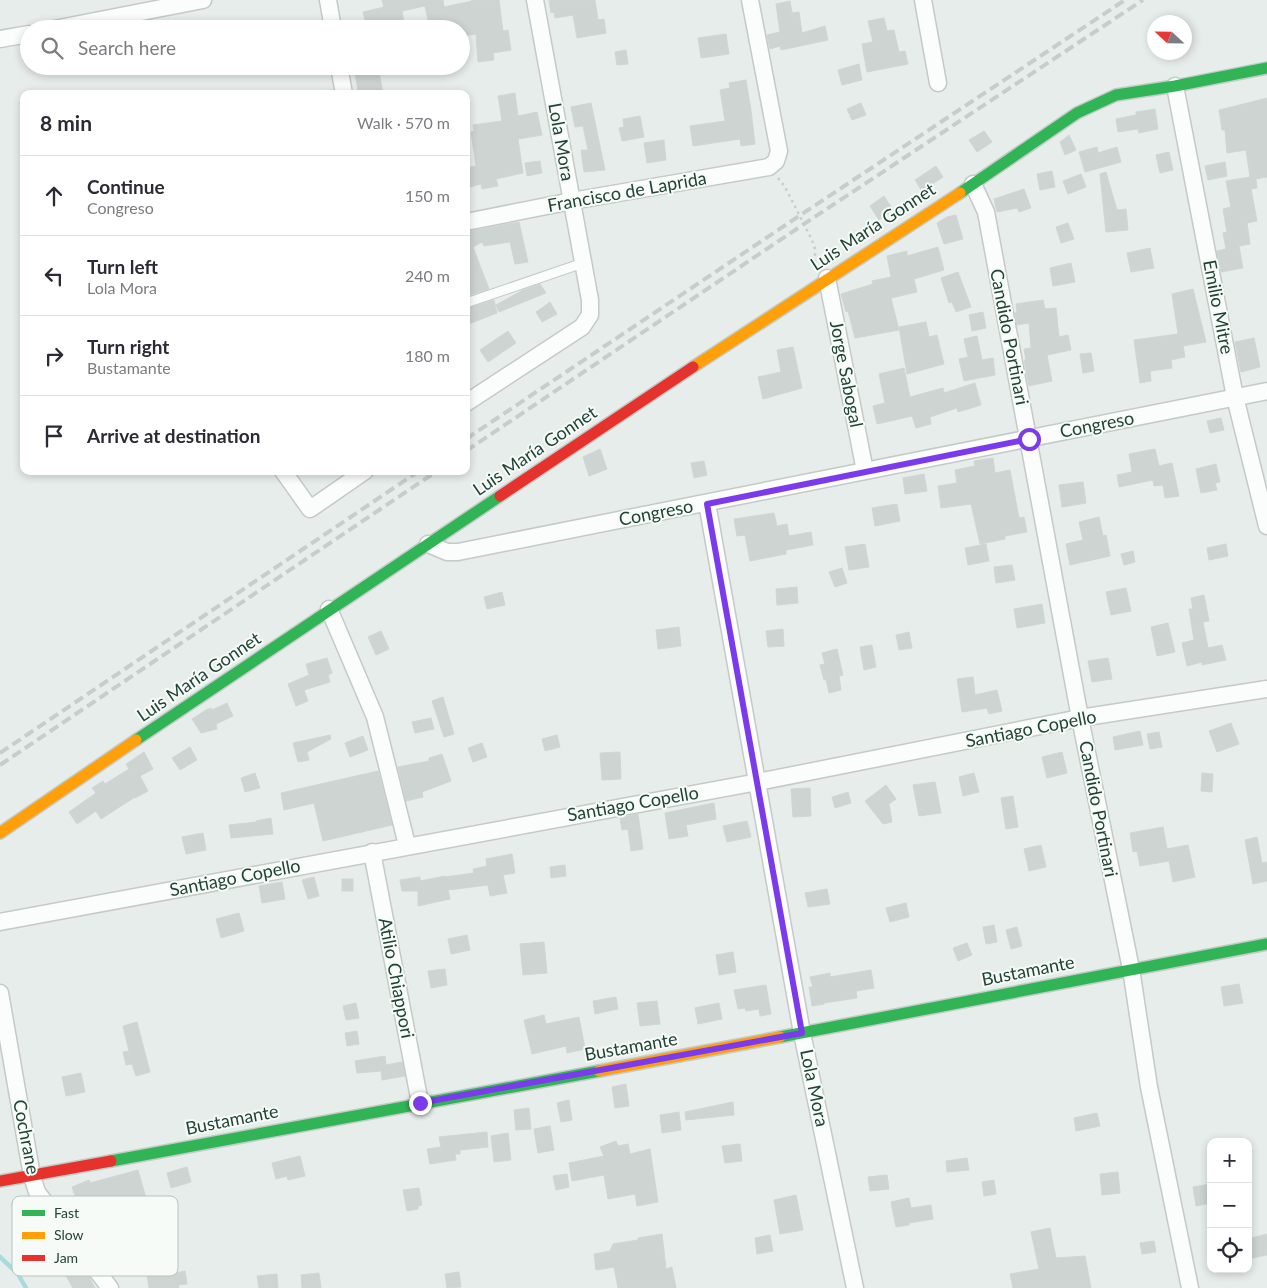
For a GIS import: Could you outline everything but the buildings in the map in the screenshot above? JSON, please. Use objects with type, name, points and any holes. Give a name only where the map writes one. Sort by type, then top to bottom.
[{"type":"street","points":[[100,20],[203,0]]},
{"type":"street","points":[[328,0],[331,20]]},
{"type":"street","name":"Lola Mora","points":[[470,400],[582,327],[590,314],[590,300],[535,0]]},
{"type":"street","points":[[750,0],[778,151],[776,161],[769,168]]},
{"type":"street","points":[[923,0],[938,83]]},
{"type":"street","points":[[0,39],[20,36]]},
{"type":"street","name":"Luis María Gonnet","points":[[0,833],[329,609],[827,278],[973,184],[1077,113],[1116,95],[1175,86],[1267,68]]},
{"type":"street","points":[[341,75],[343,90]]},
{"type":"street","name":"Emilio Mitre","points":[[1175,86],[1235,398],[1267,526]]},
{"type":"street","name":"Francisco de Laprida","points":[[470,221],[572,201],[769,168]]},
{"type":"street","name":"Candido Portinari","points":[[973,184],[986,212],[1080,718],[1131,969],[1149,1087],[1190,1288]]},
{"type":"street","name":"Jorge Sabogal","points":[[827,278],[865,471]]},
{"type":"street","name":"Congreso","points":[[428,544],[448,552],[458,552],[707,504],[1267,391]]},
{"type":"street","points":[[286,475],[310,509],[359,475]]},
{"type":"street","name":"Lola Mora","points":[[707,504],[802,1033],[855,1288]]},
{"type":"street","points":[[329,609],[374,717],[407,845]]},
{"type":"street","name":"Santiago Copello","points":[[0,922],[407,845],[758,782],[1080,718],[1267,689]]},
{"type":"street","name":"Atilio Chiappori","points":[[372,852],[420,1103]]},
{"type":"street","name":"Bustamante","points":[[0,1181],[802,1033],[1267,944]]},
{"type":"street","name":"Cochrane","points":[[0,992],[32,1176],[40,1196]]},
{"type":"street","name":"Cochrane","points":[[101,1276],[110,1288]]},
{"type":"lane","points":[[470,302],[583,263]]},
{"type":"path","points":[[769,168],[785,187],[812,240],[817,271],[827,278]]},
{"type":"waterway","points":[[0,1257],[12,1268]]},
{"type":"waterway","points":[[19,1276],[26,1288]]},
{"type":"railway","points":[[470,436],[1125,0]]},
{"type":"railway","points":[[470,448],[804,224],[1143,0]]},
{"type":"railway","points":[[0,753],[413,475]]},
{"type":"railway","points":[[0,765],[431,475]]},
{"type":"traffic: fast","points":[[960,193],[1077,113],[1116,95],[1175,86],[1267,68]]},
{"type":"traffic: fast","points":[[136,740],[500,496]]},
{"type":"traffic: fast","points":[[780,1037],[1267,944]]},
{"type":"traffic: fast","points":[[111,1161],[599,1071]]},
{"type":"traffic: slow","points":[[693,367],[960,193]]},
{"type":"traffic: slow","points":[[0,833],[136,740]]},
{"type":"traffic: slow","points":[[599,1071],[780,1037]]},
{"type":"traffic: jam","points":[[500,496],[693,367]]},
{"type":"traffic: jam","points":[[0,1181],[111,1161]]},
{"type":"route","points":[[420,1103],[802,1033],[707,504],[1029,439]]}]
